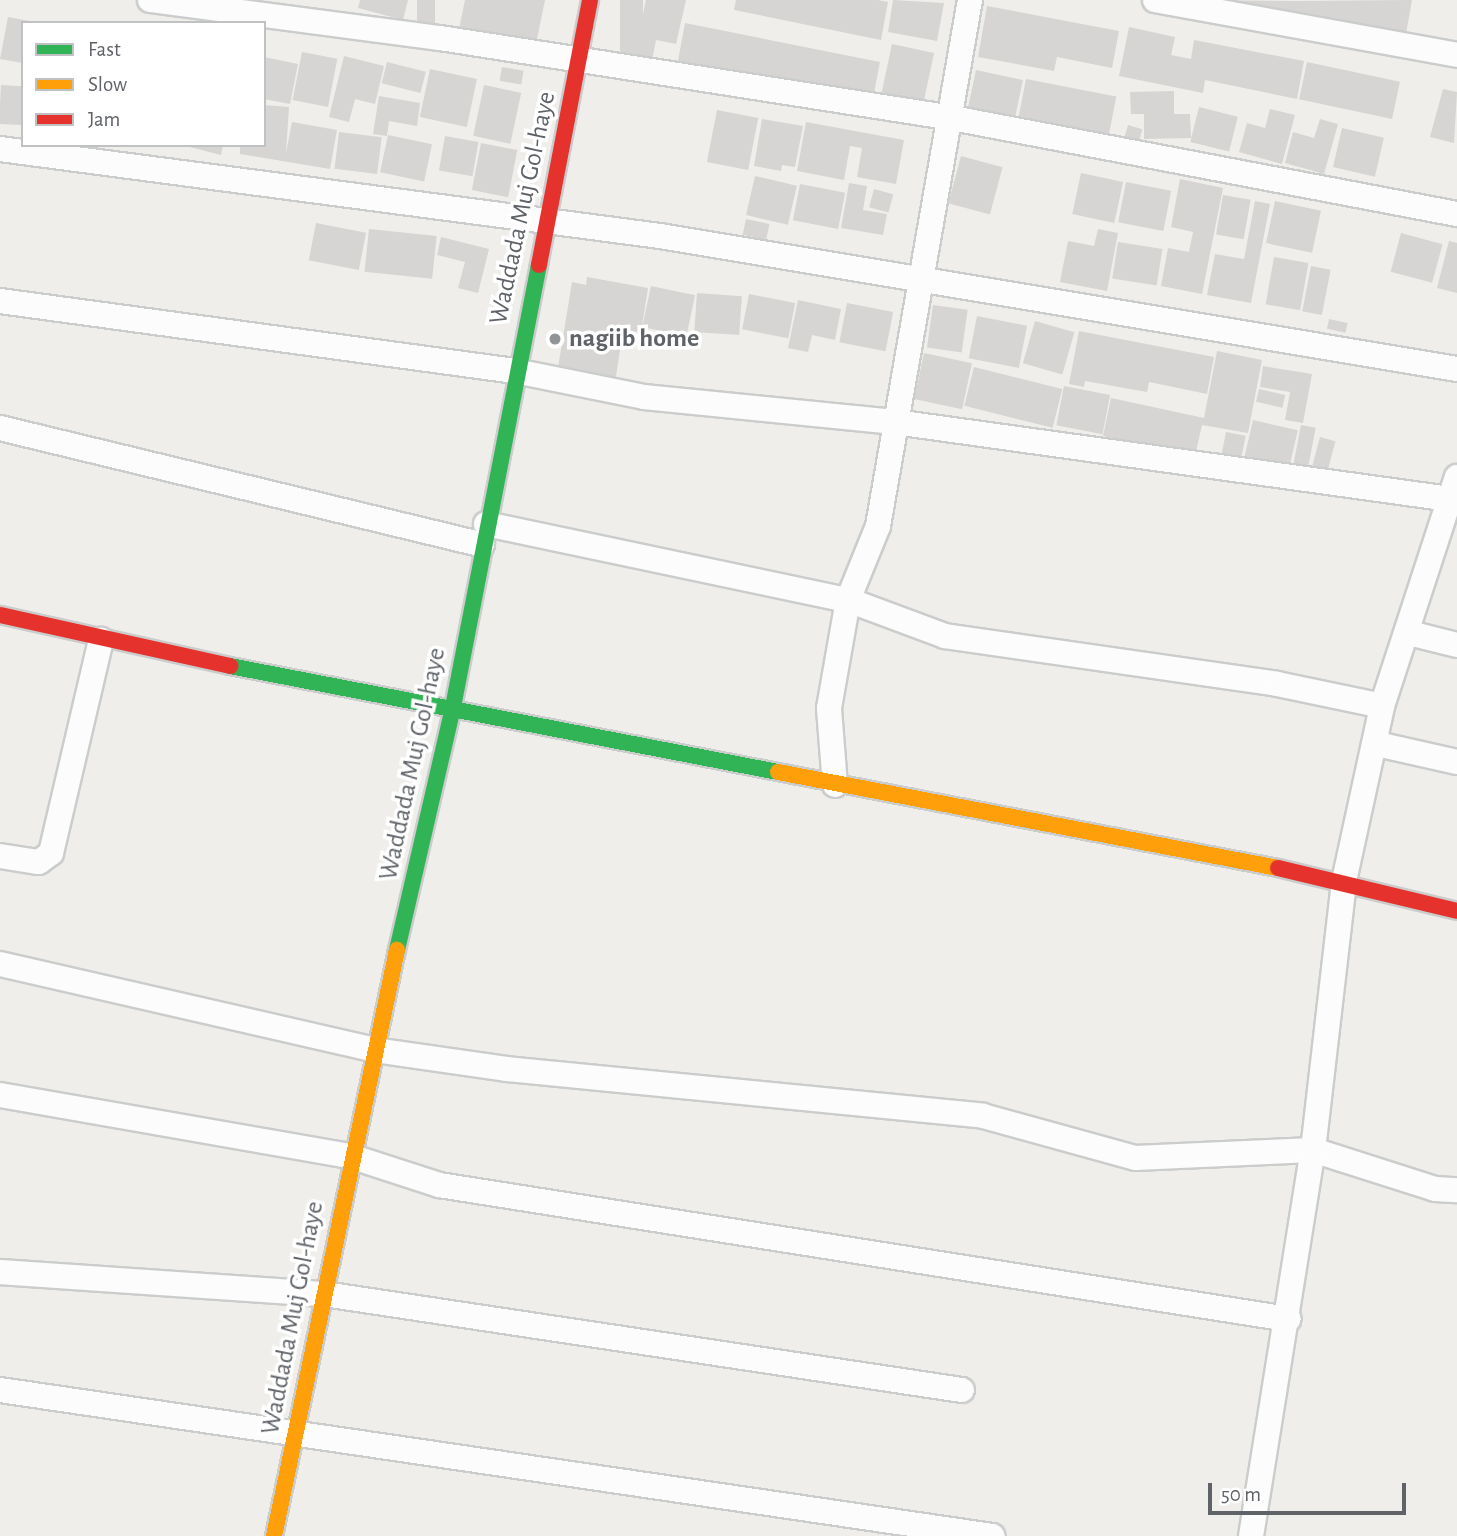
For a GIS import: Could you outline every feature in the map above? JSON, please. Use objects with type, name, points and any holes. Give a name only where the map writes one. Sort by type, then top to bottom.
[{"type":"street","points":[[150,0],[578,60],[947,117],[1457,214]]},
{"type":"street","name":"Waddada Muj Gol-haye","points":[[274,1536],[350,1156],[453,707],[515,371],[547,224],[590,0]]},
{"type":"street","points":[[835,785],[829,708],[848,600],[878,526],[947,117],[970,0]]},
{"type":"street","points":[[1155,0],[1457,55]]},
{"type":"street","points":[[0,149],[919,278],[1457,369]]},
{"type":"street","points":[[0,301],[515,371],[644,397],[895,422],[1455,492],[1382,706],[1377,744],[1344,881],[1313,1150],[1251,1536]]},
{"type":"street","points":[[0,428],[484,534],[848,600],[945,636],[1277,684],[1382,706]]},
{"type":"street","points":[[0,615],[101,640],[453,707],[835,785],[1344,881],[1457,911]]},
{"type":"street","points":[[1409,633],[1457,645]]},
{"type":"street","points":[[0,856],[38,862],[51,853],[101,640]]},
{"type":"street","points":[[1377,744],[1457,762]]},
{"type":"street","points":[[0,964],[375,1050],[507,1069],[983,1116],[1135,1158],[1313,1150],[1435,1189],[1457,1190]]},
{"type":"street","points":[[0,1095],[350,1156],[439,1185],[1288,1318]]},
{"type":"street","points":[[0,1272],[324,1294],[962,1390]]},
{"type":"street","points":[[0,1390],[296,1431],[992,1536]]},
{"type":"building","points":[[360,0],[408,0],[403,20],[358,8]]},
{"type":"building","points":[[417,0],[435,0],[435,27],[417,27]]},
{"type":"building","points":[[465,0],[545,0],[536,44],[459,29]]},
{"type":"building","points":[[620,0],[643,0],[643,54],[620,54]]},
{"type":"building","points":[[646,0],[686,0],[676,44],[656,40],[652,61],[634,57]]},
{"type":"building","points":[[736,0],[888,2],[881,40],[734,10]]},
{"type":"building","points":[[893,0],[944,3],[937,41],[888,32]]},
{"type":"building","points":[[1176,0],[1298,1],[1412,0],[1405,39]]},
{"type":"building","points":[[987,6],[1119,31],[1112,68],[1057,57],[1054,71],[978,57]]},
{"type":"building","points":[[8,17],[30,21],[21,21],[21,63],[0,59]]},
{"type":"building","points":[[685,23],[880,62],[873,98],[740,72],[738,79],[677,66]]},
{"type":"building","points":[[1129,27],[1175,37],[1171,55],[1191,59],[1194,40],[1304,61],[1297,99],[1205,80],[1203,93],[1119,76]]},
{"type":"building","points":[[892,44],[934,53],[923,104],[881,95]]},
{"type":"building","points":[[302,52],[337,59],[328,107],[293,100]]},
{"type":"building","points":[[344,56],[384,66],[375,104],[355,99],[349,122],[329,117]]},
{"type":"building","points":[[266,57],[298,64],[290,104],[266,99]]},
{"type":"building","points":[[387,62],[426,72],[420,93],[382,83]]},
{"type":"building","points":[[1307,62],[1400,82],[1392,119],[1299,99]]},
{"type":"building","points":[[502,67],[524,71],[521,85],[500,81]]},
{"type":"building","points":[[430,69],[477,79],[467,127],[420,117]]},
{"type":"building","points":[[976,70],[1023,80],[1014,121],[967,111]]},
{"type":"building","points":[[1026,79],[1116,97],[1109,134],[1019,116]]},
{"type":"building","points":[[1,85],[21,86],[21,124],[0,124]]},
{"type":"building","points":[[484,85],[521,93],[510,144],[473,136]]},
{"type":"building","points":[[1443,89],[1457,92],[1454,143],[1430,137]]},
{"type":"building","points":[[1174,91],[1174,114],[1190,114],[1191,138],[1144,139],[1144,114],[1131,114],[1130,92]]},
{"type":"building","points":[[379,96],[420,103],[417,126],[389,121],[387,136],[373,134]]},
{"type":"building","points":[[266,105],[289,107],[286,153],[292,122],[337,130],[330,169],[240,154],[240,147],[266,147]]},
{"type":"building","points":[[1199,107],[1238,117],[1229,152],[1190,142]]},
{"type":"building","points":[[1270,109],[1295,115],[1282,164],[1239,152],[1247,123],[1265,128]]},
{"type":"building","points":[[717,110],[758,118],[748,170],[707,162]]},
{"type":"building","points":[[762,119],[803,126],[795,167],[782,165],[781,171],[754,166]]},
{"type":"building","points":[[1320,119],[1338,124],[1324,174],[1285,163],[1293,132],[1314,138]]},
{"type":"building","points":[[806,122],[904,140],[896,184],[857,177],[862,148],[850,146],[844,180],[797,171]]},
{"type":"building","points":[[1128,125],[1142,129],[1136,151],[1122,147]]},
{"type":"building","points":[[1342,128],[1384,138],[1375,177],[1333,167]]},
{"type":"building","points":[[339,132],[382,137],[377,174],[334,169]]},
{"type":"building","points":[[388,135],[432,144],[424,182],[380,172]]},
{"type":"building","points":[[445,136],[478,142],[472,176],[439,170]]},
{"type":"building","points":[[481,143],[517,150],[508,197],[472,190]]},
{"type":"building","points":[[190,147],[223,147],[221,155]]},
{"type":"building","points":[[961,156],[1003,167],[990,214],[948,203]]},
{"type":"building","points":[[1081,173],[1123,182],[1114,223],[1072,214]]},
{"type":"building","points":[[755,176],[797,186],[788,225],[746,215]]},
{"type":"building","points":[[1180,179],[1223,188],[1202,294],[1161,286],[1168,248],[1189,252],[1193,232],[1171,227]]},
{"type":"building","points":[[1126,182],[1171,191],[1163,231],[1118,222]]},
{"type":"building","points":[[849,183],[867,186],[863,210],[887,214],[883,235],[841,228]]},
{"type":"building","points":[[800,184],[845,193],[838,229],[793,220]]},
{"type":"building","points":[[874,189],[893,194],[888,213],[869,207]]},
{"type":"building","points":[[1223,195],[1251,200],[1244,239],[1216,234]]},
{"type":"building","points":[[1255,201],[1270,204],[1251,303],[1207,295],[1215,254],[1244,259]]},
{"type":"building","points":[[1275,201],[1321,211],[1312,253],[1266,243]]},
{"type":"building","points":[[746,219],[769,224],[766,240],[743,235]]},
{"type":"building","points":[[316,223],[366,233],[359,270],[309,260]]},
{"type":"building","points":[[369,229],[437,236],[432,279],[365,272]]},
{"type":"building","points":[[1098,229],[1118,233],[1107,291],[1060,282],[1068,241],[1094,246]]},
{"type":"building","points":[[1401,233],[1443,244],[1432,283],[1391,272]]},
{"type":"building","points":[[441,237],[489,249],[478,293],[458,288],[465,262],[437,255]]},
{"type":"building","points":[[1449,241],[1457,243],[1457,293],[1437,288]]},
{"type":"building","points":[[1118,242],[1162,249],[1157,286],[1112,279]]},
{"type":"building","points":[[1274,257],[1308,263],[1300,310],[1266,304]]},
{"type":"building","points":[[1311,266],[1331,270],[1322,315],[1302,311]]},
{"type":"building","points":[[587,277],[648,288],[641,333],[623,330],[615,383],[557,374],[572,282],[586,285]]},
{"type":"building","points":[[651,286],[695,295],[686,336],[642,327]]},
{"type":"building","points":[[697,293],[742,296],[739,335],[694,332]]},
{"type":"building","points":[[749,294],[795,303],[788,338],[742,329]]},
{"type":"building","points":[[798,300],[841,309],[835,340],[812,335],[808,352],[788,348]]},
{"type":"building","points":[[847,303],[893,312],[886,351],[839,342]]},
{"type":"building","points":[[933,305],[968,310],[962,352],[927,348]]},
{"type":"building","points":[[977,316],[1027,326],[1019,368],[969,358]]},
{"type":"building","points":[[1329,319],[1348,323],[1346,333],[1327,329]]},
{"type":"building","points":[[1035,321],[1074,332],[1062,375],[1023,363]]},
{"type":"building","points":[[1079,331],[1214,357],[1207,394],[1149,382],[1147,392],[1085,381],[1084,387],[1069,384]]},
{"type":"building","points":[[1217,351],[1262,360],[1248,433],[1202,425],[1195,456],[1103,436],[1111,398],[1204,418]]},
{"type":"building","points":[[924,353],[972,363],[962,409],[914,399]]},
{"type":"building","points":[[1263,366],[1312,374],[1303,423],[1285,420],[1290,392],[1260,387]]},
{"type":"building","points":[[974,367],[1062,389],[1053,428],[964,406]]},
{"type":"building","points":[[1064,386],[1110,395],[1103,434],[1056,425]]},
{"type":"building","points":[[1259,389],[1285,395],[1282,408],[1256,402]]},
{"type":"building","points":[[1253,420],[1298,430],[1288,471],[1244,461]]},
{"type":"building","points":[[1301,425],[1316,428],[1307,473],[1292,470]]},
{"type":"building","points":[[1226,432],[1246,436],[1241,461],[1221,458]]},
{"type":"building","points":[[1320,437],[1335,441],[1326,476],[1311,472]]},
{"type":"traffic: fast","points":[[397,950],[453,707],[539,265]]},
{"type":"traffic: fast","points":[[230,666],[778,772]]},
{"type":"traffic: slow","points":[[778,772],[1278,868]]},
{"type":"traffic: slow","points":[[274,1536],[397,950]]},
{"type":"traffic: jam","points":[[539,265],[590,0]]},
{"type":"traffic: jam","points":[[0,615],[230,666]]},
{"type":"traffic: jam","points":[[1278,868],[1457,911]]},
{"type":"place","name":"nagiib home","points":[[555,339]]}]
